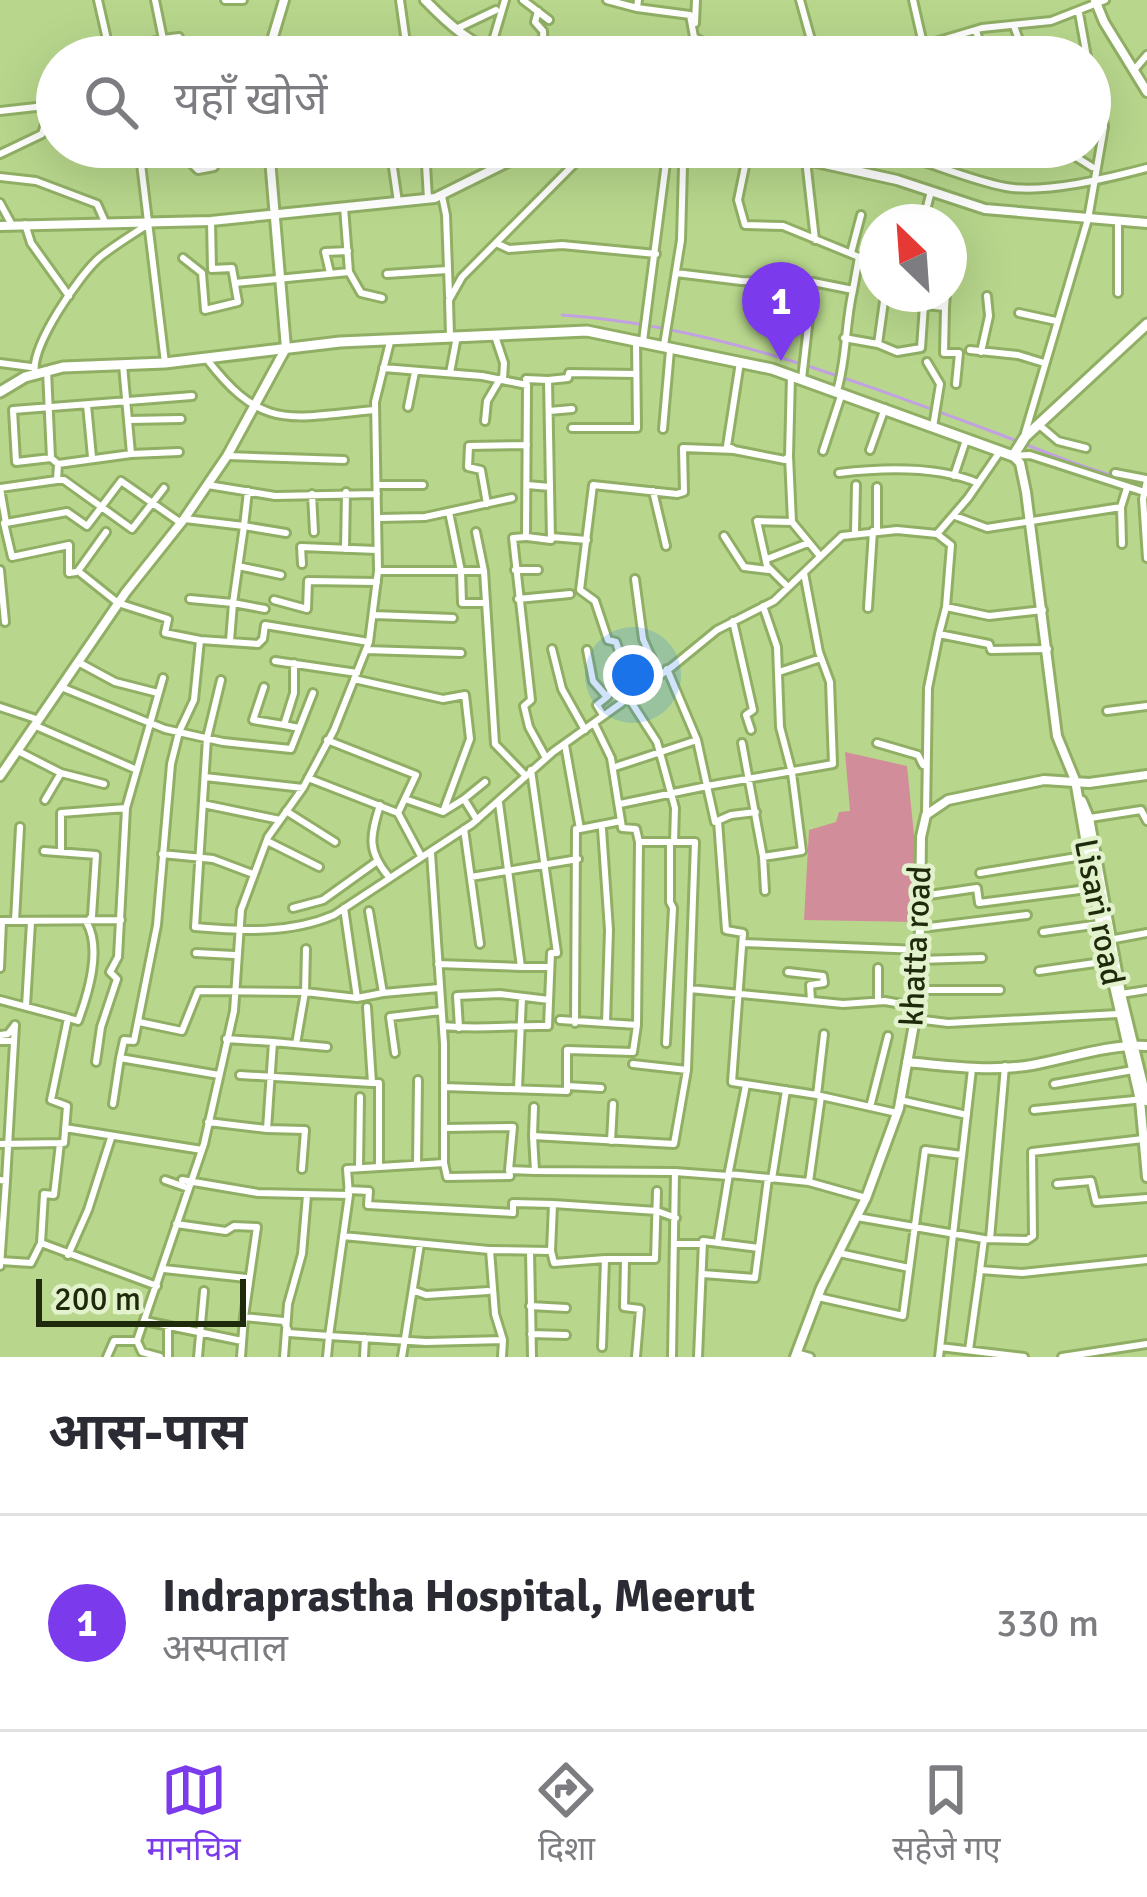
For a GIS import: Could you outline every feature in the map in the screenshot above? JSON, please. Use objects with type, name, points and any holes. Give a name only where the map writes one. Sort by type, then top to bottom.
[{"type":"main road","points":[[0,392],[38,373],[391,339],[586,332],[797,377],[999,453],[1020,444],[1147,324]]},
{"type":"street","points":[[100,0],[107,36]]},
{"type":"street","points":[[155,0],[162,36]]},
{"type":"street","points":[[225,0],[243,0]]},
{"type":"street","points":[[273,36],[284,0]]},
{"type":"street","points":[[400,0],[406,36]]},
{"type":"street","points":[[425,0],[465,36]]},
{"type":"street","points":[[495,36],[506,0]]},
{"type":"street","points":[[523,0],[549,20]]},
{"type":"street","points":[[607,0],[690,15],[695,23]]},
{"type":"street","points":[[694,36],[696,0]]},
{"type":"street","points":[[800,0],[810,36]]},
{"type":"street","points":[[913,0],[923,36]]},
{"type":"street","points":[[956,36],[1052,21],[1099,1],[1147,92]]},
{"type":"street","points":[[456,29],[496,10]]},
{"type":"street","points":[[538,11],[536,22],[542,36]]},
{"type":"street","points":[[1078,12],[1083,36]]},
{"type":"street","points":[[1013,25],[1017,36]]},
{"type":"street","points":[[976,30],[977,36]]},
{"type":"street","points":[[1133,70],[1147,55]]},
{"type":"street","points":[[0,111],[36,106]]},
{"type":"street","points":[[0,154],[36,137]]},
{"type":"street","points":[[141,168],[165,363]]},
{"type":"street","points":[[0,776],[5,760],[18,752],[118,603],[183,521],[254,409],[286,348],[270,168]]},
{"type":"street","points":[[393,168],[398,202]]},
{"type":"street","points":[[426,168],[428,199]]},
{"type":"street","points":[[0,226],[211,221],[428,199],[496,168]]},
{"type":"street","points":[[449,300],[462,277],[569,168]]},
{"type":"street","points":[[572,428],[637,428],[639,341],[666,168]]},
{"type":"street","points":[[663,429],[683,168]]},
{"type":"street","points":[[744,168],[738,200],[745,225],[783,226],[859,256]]},
{"type":"street","points":[[807,168],[815,242]]},
{"type":"street","points":[[838,168],[986,209],[1147,223]]},
{"type":"street","points":[[950,168],[1020,189],[1147,168]]},
{"type":"street","points":[[1094,168],[1088,219],[1020,444],[1030,455],[1146,493]]},
{"type":"street","points":[[0,176],[36,181],[98,204],[105,222]]},
{"type":"street","points":[[928,204],[931,191]]},
{"type":"street","points":[[441,195],[453,336],[450,374]]},
{"type":"street","points":[[0,203],[12,225]]},
{"type":"street","points":[[344,207],[349,272],[361,293],[382,298]]},
{"type":"street","points":[[1118,220],[1118,293]]},
{"type":"street","points":[[211,221],[212,269]]},
{"type":"street","points":[[25,224],[31,243],[69,296]]},
{"type":"street","points":[[51,458],[50,407],[34,364],[39,348],[97,260],[147,224]]},
{"type":"street","points":[[823,451],[845,364],[844,338],[859,228]]},
{"type":"street","points":[[496,243],[509,249],[562,245],[656,254]]},
{"type":"street","points":[[330,273],[325,252],[348,251]]},
{"type":"street","points":[[183,258],[202,273],[205,310],[238,302],[232,268],[202,273]]},
{"type":"street","points":[[387,274],[447,270]]},
{"type":"street","points":[[235,283],[349,272]]},
{"type":"street","points":[[676,273],[741,281],[813,282],[854,290]]},
{"type":"street","points":[[813,282],[789,456],[792,522],[820,556]]},
{"type":"street","points":[[982,352],[989,316],[987,296]]},
{"type":"street","points":[[878,344],[882,312]]},
{"type":"street","points":[[844,338],[897,352],[921,348],[924,312]]},
{"type":"street","points":[[945,312],[944,353],[959,353],[956,384]]},
{"type":"street","points":[[1019,313],[1057,321]]},
{"type":"street","points":[[485,421],[504,363],[495,336]]},
{"type":"street","points":[[169,1326],[164,1357],[142,1352],[137,1340],[202,1150],[234,1011],[237,931],[253,874],[267,841],[303,788],[368,646],[378,571],[375,410],[391,339]]},
{"type":"street","points":[[970,350],[1044,363]]},
{"type":"street","points":[[206,358],[254,409],[289,416],[375,410]]},
{"type":"street","points":[[734,450],[727,446],[740,362]]},
{"type":"street","points":[[927,362],[940,383],[940,406],[933,427]]},
{"type":"street","points":[[0,363],[28,364],[38,373]]},
{"type":"street","points":[[123,365],[130,454]]},
{"type":"street","points":[[383,368],[527,385]]},
{"type":"street","points":[[408,407],[415,372]]},
{"type":"street","points":[[526,537],[526,379],[568,378],[569,373],[636,374]]},
{"type":"street","points":[[548,380],[551,538]]},
{"type":"street","points":[[58,464],[51,458],[16,462],[13,410],[192,396]]},
{"type":"street","points":[[86,405],[92,457]]},
{"type":"street","points":[[870,450],[885,408]]},
{"type":"street","points":[[549,411],[572,409]]},
{"type":"street","points":[[129,419],[181,419]]},
{"type":"street","points":[[1038,424],[1065,444],[1086,448]]},
{"type":"street","points":[[954,476],[966,440]]},
{"type":"street","name":"Lisari road","points":[[1020,444],[1057,736],[1085,819],[1118,1014],[1144,1100]]},
{"type":"street","points":[[487,504],[481,470],[468,466],[469,446],[527,445]]},
{"type":"street","points":[[603,715],[596,705],[625,670],[616,642],[608,640],[602,630],[595,601],[580,590],[593,485],[684,492],[683,448],[734,450],[785,460],[789,456]]},
{"type":"street","points":[[58,464],[92,457],[179,452]]},
{"type":"street","points":[[937,533],[999,453]]},
{"type":"street","points":[[226,456],[344,460]]},
{"type":"street","points":[[57,480],[58,464]]},
{"type":"street","points":[[839,473],[868,469],[954,476],[978,483]]},
{"type":"street","points":[[1114,473],[1147,480],[1147,558]]},
{"type":"street","points":[[106,532],[77,571],[69,573],[69,545],[12,557],[0,488],[64,479],[132,529],[164,488]]},
{"type":"street","points":[[3,524],[67,512],[88,526],[121,481],[183,521],[286,533]]},
{"type":"street","points":[[207,484],[275,496],[423,485]]},
{"type":"street","points":[[526,484],[550,487]]},
{"type":"street","points":[[855,532],[856,485]]},
{"type":"street","points":[[868,608],[878,487]]},
{"type":"street","points":[[1122,544],[1121,507],[1127,488]]},
{"type":"street","points":[[230,641],[248,491]]},
{"type":"street","points":[[653,491],[666,546]]},
{"type":"street","points":[[345,549],[346,493]]},
{"type":"street","points":[[312,494],[314,532]]},
{"type":"street","points":[[378,518],[448,512],[512,498]]},
{"type":"street","points":[[953,515],[987,528],[1121,507]]},
{"type":"street","points":[[448,512],[461,571],[462,603],[486,603]]},
{"type":"street","points":[[789,589],[769,569],[757,521],[792,522]]},
{"type":"street","points":[[221,680],[207,739],[194,927],[237,931],[298,927],[330,917],[477,820],[528,772],[687,650],[789,589],[842,536],[875,531],[937,533],[951,545],[946,607],[928,688],[926,815]]},
{"type":"street","points":[[442,1026],[478,1030],[491,1025],[548,1026],[551,953],[557,953],[528,772],[495,743],[484,572],[476,532]]},
{"type":"street","points":[[724,536],[744,567],[769,569]]},
{"type":"street","points":[[546,758],[524,706],[531,700],[513,538],[587,540]]},
{"type":"street","points":[[767,559],[808,542]]},
{"type":"street","points":[[302,563],[301,548],[377,550]]},
{"type":"street","points":[[238,566],[281,575]]},
{"type":"street","points":[[0,569],[5,622]]},
{"type":"street","points":[[515,570],[538,570]]},
{"type":"street","points":[[77,571],[118,603],[168,619],[165,633],[261,643],[265,625],[368,646],[461,652]]},
{"type":"street","points":[[378,571],[484,572]]},
{"type":"street","points":[[620,804],[668,791],[833,764],[830,682],[804,572]]},
{"type":"street","points":[[635,579],[644,639],[659,675]]},
{"type":"street","points":[[274,600],[307,609],[308,581],[377,582]]},
{"type":"street","points":[[518,599],[570,594]]},
{"type":"street","points":[[190,599],[265,609]]},
{"type":"street","points":[[763,606],[777,647],[780,727],[792,773],[802,851],[763,857]]},
{"type":"street","points":[[946,607],[989,616],[1043,610]]},
{"type":"street","points":[[374,615],[453,618]]},
{"type":"street","points":[[734,621],[753,710],[746,715],[751,730]]},
{"type":"street","points":[[939,634],[989,644],[991,650],[1048,649]]},
{"type":"street","points":[[113,1104],[124,1040],[134,1041],[157,925],[161,854],[179,732],[194,700],[200,640]]},
{"type":"street","points":[[552,649],[562,689],[585,730]]},
{"type":"street","points":[[586,650],[593,681],[607,697]]},
{"type":"street","points":[[778,672],[821,658]]},
{"type":"street","points":[[275,661],[442,699],[465,695],[470,739],[443,812]]},
{"type":"street","points":[[78,662],[115,682],[159,693]]},
{"type":"street","points":[[284,724],[294,693],[294,663]]},
{"type":"street","points":[[667,669],[697,740],[707,798],[718,821],[726,931],[743,933],[732,1082],[897,1113]]},
{"type":"street","points":[[96,1061],[117,979],[110,972],[118,957],[126,808],[163,678]]},
{"type":"street","points":[[61,687],[179,732],[291,749],[313,693]]},
{"type":"street","points":[[264,687],[254,720],[299,728]]},
{"type":"street","points":[[628,698],[660,753],[675,808],[666,1043]]},
{"type":"street","points":[[1106,711],[1147,706]]},
{"type":"street","points":[[0,707],[137,770]]},
{"type":"street","points":[[444,1087],[567,1090],[567,1050],[634,1052],[639,842],[636,830],[622,827],[614,768],[594,723]]},
{"type":"street","points":[[569,724],[573,737]]},
{"type":"street","points":[[327,740],[416,775],[398,813]]},
{"type":"street","points":[[614,768],[697,740]]},
{"type":"street","points":[[742,743],[765,891]]},
{"type":"street","points":[[877,743],[918,755],[925,768]]},
{"type":"street","points":[[565,744],[580,829]]},
{"type":"street","points":[[18,752],[61,773],[104,784]]},
{"type":"street","points":[[45,800],[61,773]]},
{"type":"street","points":[[926,815],[948,800],[1044,780],[1076,784],[1147,775]]},
{"type":"street","points":[[205,777],[303,788]]},
{"type":"street","points":[[308,778],[398,813],[421,857]]},
{"type":"street","points":[[443,812],[485,782]]},
{"type":"street","points":[[405,799],[443,812]]},
{"type":"street","points":[[464,799],[477,820]]},
{"type":"street","points":[[499,803],[521,967]]},
{"type":"street","points":[[203,804],[280,820]]},
{"type":"street","points":[[380,806],[368,842],[389,877]]},
{"type":"street","points":[[61,852],[62,813],[126,808]]},
{"type":"street","points":[[1085,819],[1141,809],[1147,821]]},
{"type":"street","points":[[286,811],[335,842]]},
{"type":"street","points":[[718,821],[756,812]]},
{"type":"street","name":"khatta road","points":[[796,1355],[866,1198],[897,1113],[920,990],[921,837],[926,815]]},
{"type":"street","name":"Lisari road","points":[[1085,819],[1100,924],[1109,940],[1109,961],[1144,1100],[1147,1177]]},
{"type":"street","points":[[575,1023],[576,829],[621,821]]},
{"type":"street","points":[[16,921],[20,827]]},
{"type":"street","points":[[464,829],[480,944]]},
{"type":"street","points":[[602,829],[609,930],[606,1024]]},
{"type":"street","points":[[267,841],[319,867]]},
{"type":"street","points":[[533,1136],[674,1144],[686,1070],[695,842],[639,842]]},
{"type":"street","points":[[44,851],[96,855],[92,916],[87,923]]},
{"type":"street","points":[[431,851],[442,1026],[444,1163],[447,1178],[510,1176],[513,1127],[444,1129]]},
{"type":"street","points":[[161,854],[199,857],[253,874]]},
{"type":"street","points":[[980,873],[1090,855]]},
{"type":"street","points":[[471,877],[578,859]]},
{"type":"street","points":[[293,908],[323,900],[376,862]]},
{"type":"street","points":[[922,896],[977,888],[980,903],[1095,888]]},
{"type":"street","points":[[344,908],[357,998]]},
{"type":"street","points":[[369,911],[383,994]]},
{"type":"street","points":[[921,928],[1027,915]]},
{"type":"street","points":[[0,968],[1,921],[121,920]]},
{"type":"street","points":[[26,1006],[31,922]]},
{"type":"street","points":[[0,1000],[78,1021],[90,987],[92,932],[87,923]]},
{"type":"street","points":[[1043,932],[1100,924]]},
{"type":"street","points":[[1109,940],[1147,933]]},
{"type":"street","points":[[742,943],[982,958]]},
{"type":"street","points":[[296,1045],[306,949]]},
{"type":"street","points":[[196,952],[235,955]]},
{"type":"street","points":[[1039,971],[1109,961]]},
{"type":"street","points":[[437,964],[550,967]]},
{"type":"street","points":[[878,968],[878,1001]]},
{"type":"street","points":[[788,972],[824,976],[824,983],[810,985],[811,1000]]},
{"type":"street","points":[[138,1022],[182,1030],[198,992],[305,992],[357,998],[439,988]]},
{"type":"street","points":[[690,989],[917,1007]]},
{"type":"street","points":[[920,990],[1000,990]]},
{"type":"street","points":[[1118,994],[1147,990]]},
{"type":"street","points":[[460,1028],[457,995],[549,1000]]},
{"type":"street","points":[[518,1089],[522,997]]},
{"type":"street","points":[[367,1007],[372,1083]]},
{"type":"street","points":[[395,1053],[390,1017],[441,1011]]},
{"type":"street","points":[[916,1019],[948,1024],[1118,1014]]},
{"type":"street","points":[[4,1143],[64,1143],[68,1106],[51,1100],[68,1018]]},
{"type":"street","points":[[560,1021],[637,1024]]},
{"type":"street","points":[[0,1038],[14,1025],[0,1263],[31,1263],[41,1243],[44,1194],[54,1196],[60,1143]]},
{"type":"street","points":[[809,1182],[824,1034]]},
{"type":"street","points":[[870,1107],[889,1036]]},
{"type":"street","points":[[0,1038],[14,1041]]},
{"type":"street","points":[[226,1039],[327,1047]]},
{"type":"street","points":[[268,1129],[273,1042]]},
{"type":"street","points":[[907,1062],[972,1068],[1027,1066],[1130,1045],[1147,1046]]},
{"type":"street","points":[[121,1058],[219,1075]]},
{"type":"street","points":[[633,1064],[686,1070]]},
{"type":"street","points":[[970,1350],[1005,1066]]},
{"type":"street","points":[[972,1068],[939,1352],[970,1350],[1024,1357]]},
{"type":"street","points":[[0,1069],[13,1069]]},
{"type":"street","points":[[1054,1084],[1133,1070]]},
{"type":"street","points":[[240,1075],[379,1083],[379,1167]]},
{"type":"street","points":[[417,1165],[418,1080]]},
{"type":"street","points":[[718,1241],[746,1084]]},
{"type":"street","points":[[567,1086],[601,1088]]},
{"type":"street","points":[[702,1274],[755,1278],[786,1090]]},
{"type":"street","points":[[359,1168],[360,1097]]},
{"type":"street","points":[[900,1100],[968,1115]]},
{"type":"street","points":[[1034,1110],[1144,1100]]},
{"type":"street","points":[[610,1141],[613,1104]]},
{"type":"street","points":[[534,1107],[535,1171]]},
{"type":"street","points":[[207,1122],[305,1130],[302,1169]]},
{"type":"street","points":[[65,1127],[202,1150]]},
{"type":"street","points":[[68,1255],[111,1138]]},
{"type":"street","points":[[857,1217],[987,1239],[1027,1240],[1033,1236],[1031,1152],[1144,1139]]},
{"type":"street","points":[[818,1297],[903,1316],[925,1150],[962,1155]]},
{"type":"street","points":[[327,1357],[347,1169],[444,1163]]},
{"type":"street","points":[[509,1170],[729,1174],[809,1182],[866,1198]]},
{"type":"street","points":[[672,1357],[676,1172]]},
{"type":"street","points":[[165,1180],[258,1193],[369,1191],[368,1205],[432,1211],[513,1214],[513,1203],[553,1204],[657,1211],[676,1218]]},
{"type":"street","points":[[1057,1184],[1091,1181],[1096,1202],[1147,1198]]},
{"type":"street","points":[[553,1204],[554,1263],[655,1259],[657,1191]]},
{"type":"street","points":[[284,1357],[287,1304],[307,1223],[307,1194]]},
{"type":"street","points":[[176,1224],[226,1231],[234,1226],[257,1228],[241,1357]]},
{"type":"street","points":[[343,1236],[551,1251]]},
{"type":"street","points":[[698,1357],[703,1240],[758,1248]]},
{"type":"street","points":[[41,1243],[158,1286]]},
{"type":"street","points":[[402,1357],[420,1244]]},
{"type":"street","points":[[674,1244],[703,1244]]},
{"type":"street","points":[[490,1250],[502,1357]]},
{"type":"street","points":[[530,1251],[532,1357]]},
{"type":"street","points":[[839,1253],[909,1268]]},
{"type":"street","points":[[602,1347],[605,1259]]},
{"type":"street","points":[[625,1259],[624,1306],[640,1309],[636,1357]]},
{"type":"street","points":[[980,1270],[1022,1273],[1147,1260]]},
{"type":"street","points":[[164,1269],[246,1278]]},
{"type":"street","points":[[414,1291],[426,1295],[488,1291]]},
{"type":"street","points":[[198,1357],[204,1292]]},
{"type":"street","points":[[530,1306],[566,1308]]},
{"type":"street","points":[[244,1316],[284,1322],[289,1333],[405,1341],[503,1340]]},
{"type":"street","points":[[145,1321],[242,1340]]},
{"type":"street","points":[[531,1334],[566,1335]]},
{"type":"street","points":[[364,1357],[365,1338]]},
{"type":"street","points":[[107,1357],[115,1341],[137,1340]]},
{"type":"street","points":[[1062,1357],[1147,1345]]},
{"type":"street","points":[[796,1355],[810,1357]]},
{"type":"shaded area","points":[[845,752],[907,766],[916,922],[804,920],[809,830],[836,822],[839,812],[850,811]]},
{"type":"waterway","points":[[138,168],[141,188]]},
{"type":"waterway","points":[[562,315],[672,330],[779,357],[1085,467],[1145,483]]},
{"type":"place","name":"Indraprastha Hospital, Meerut","points":[[781,361]]}]
